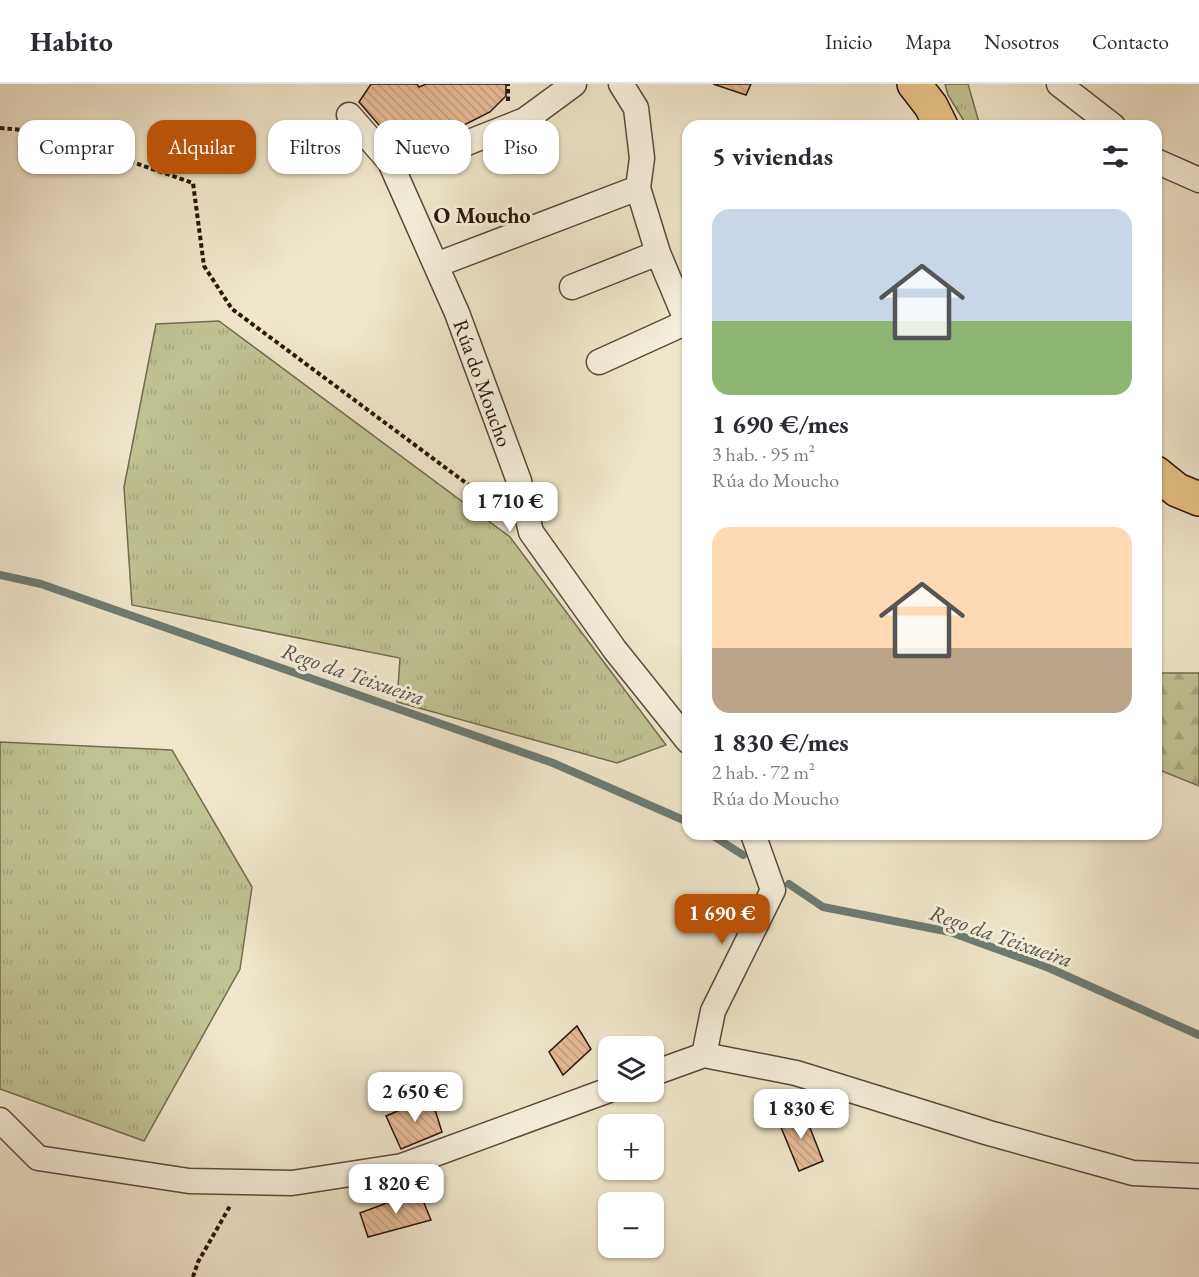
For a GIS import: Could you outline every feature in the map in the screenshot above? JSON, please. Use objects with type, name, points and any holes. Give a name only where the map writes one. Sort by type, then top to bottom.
[{"type":"main road","points":[[914,84],[931,106],[938,120]]},
{"type":"main road","points":[[1162,478],[1177,490],[1199,499]]},
{"type":"street","points":[[621,84],[636,108],[642,158],[638,188],[658,253],[682,310]]},
{"type":"street","points":[[1059,84],[1105,120]]},
{"type":"street","points":[[471,141],[525,120],[567,85]]},
{"type":"street","name":"Rúa do Moucho","points":[[349,115],[374,144]]},
{"type":"street","points":[[1162,164],[1199,180]]},
{"type":"street","name":"Rúa do Moucho","points":[[395,174],[457,313],[519,481],[531,532],[615,650],[682,734]]},
{"type":"street","points":[[436,265],[638,188]]},
{"type":"street","points":[[572,287],[658,253]]},
{"type":"street","points":[[599,362],[682,324]]},
{"type":"street","points":[[704,1055],[713,1011],[773,890],[755,840]]},
{"type":"street","points":[[664,1070],[704,1055],[796,1073],[989,1133],[1133,1173],[1199,1176]]},
{"type":"street","points":[[0,1120],[38,1158],[189,1180],[292,1183],[402,1166],[598,1094]]},
{"type":"path","points":[[507,112],[508,84]]},
{"type":"path","points":[[0,128],[45,132],[193,183],[204,266],[232,309],[531,532]]},
{"type":"path","points":[[193,1277],[198,1262],[244,1182]]},
{"type":"green space","points":[[945,84],[968,84],[978,120],[963,120],[948,95]]},
{"type":"green space","points":[[219,321],[510,537],[666,745],[617,763],[397,702],[400,658],[132,605],[124,487],[156,324]]},
{"type":"green space","points":[[1162,673],[1199,673],[1199,786],[1162,771]]},
{"type":"green space","points":[[0,742],[172,750],[252,887],[240,969],[144,1141],[0,1089]]},
{"type":"building","points":[[371,84],[417,84],[419,87],[426,84],[506,84],[506,96],[490,112],[471,122],[375,120],[359,102]]},
{"type":"building","points":[[713,84],[751,84],[746,95]]},
{"type":"building","points":[[577,1026],[591,1049],[563,1075],[549,1052]]},
{"type":"building","points":[[431,1097],[442,1132],[401,1149],[386,1116]]},
{"type":"building","points":[[803,1110],[823,1161],[799,1171],[778,1120]]},
{"type":"building","points":[[419,1191],[431,1220],[368,1237],[360,1213]]},
{"type":"waterway","name":"Rego da Teixueira","points":[[0,575],[41,584],[553,763],[682,819]]},
{"type":"waterway","name":"Rego da Teixueira","points":[[719,840],[743,855]]},
{"type":"waterway","name":"Rego da Teixueira","points":[[789,884],[823,907],[950,932],[1049,968],[1199,1035]]},
{"type":"district","name":"O Moucho","points":[[482,215]]}]
